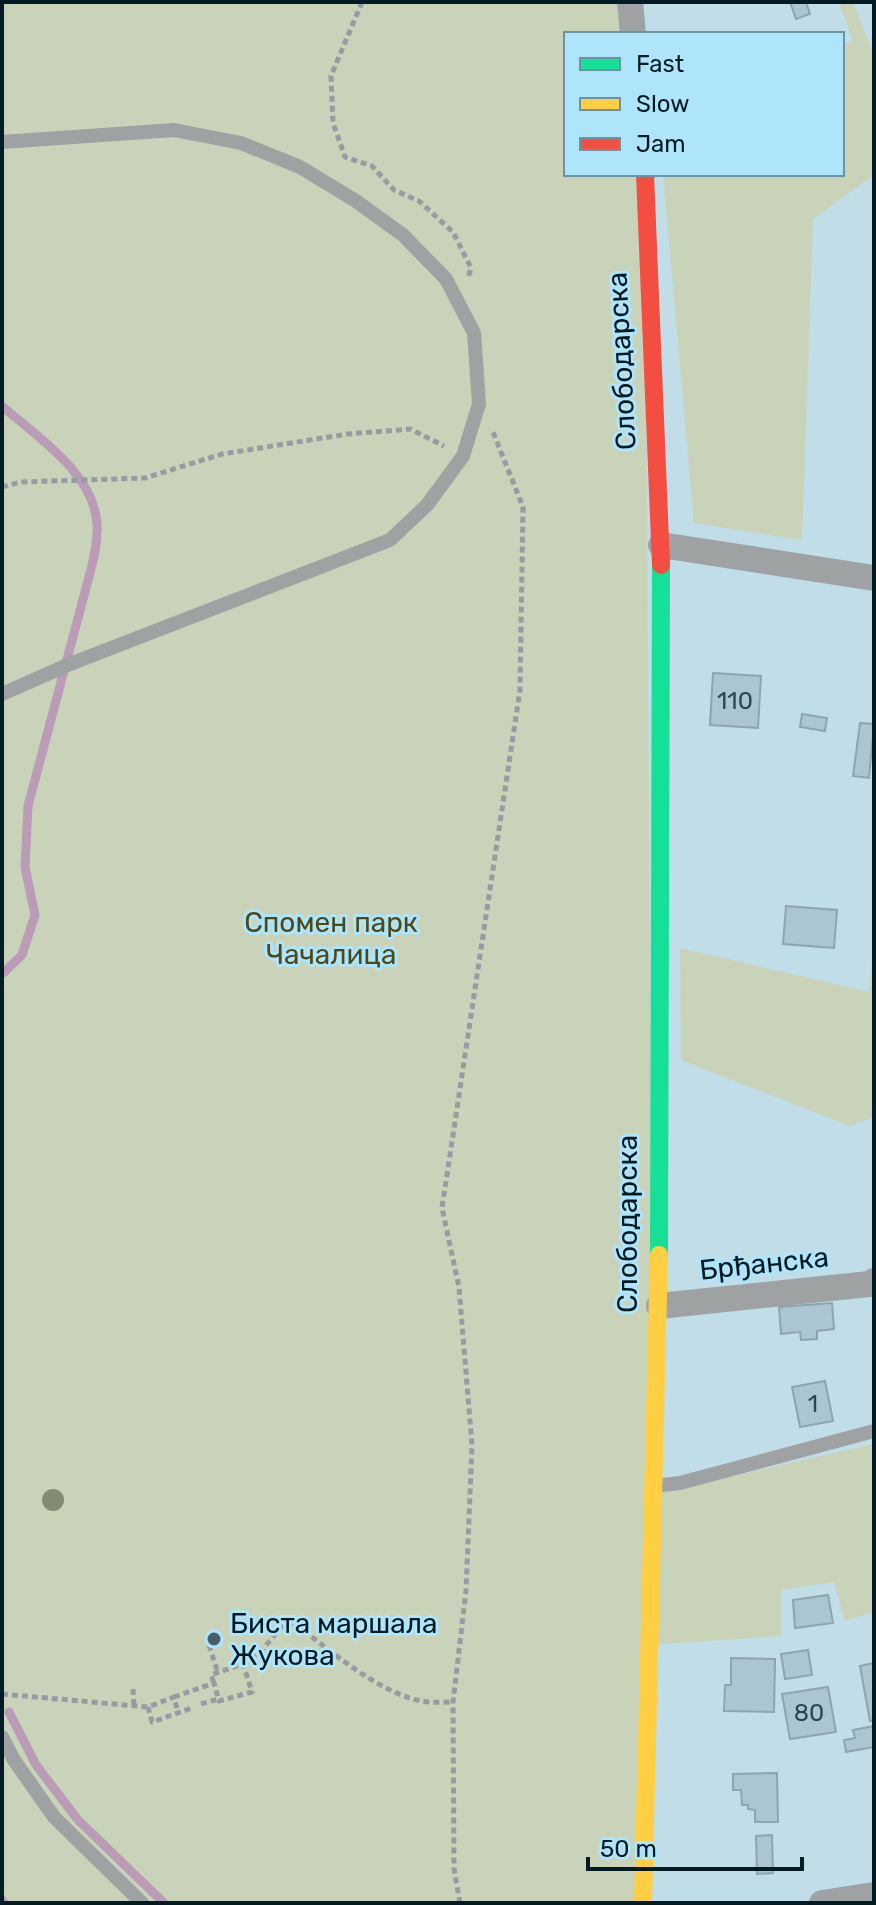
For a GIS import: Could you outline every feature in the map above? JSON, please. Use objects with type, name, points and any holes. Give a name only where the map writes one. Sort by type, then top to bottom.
[{"type":"street","points":[[630,2],[633,32]]},
{"type":"street","name":"Слободарска","points":[[643,1903],[659,1306],[661,545],[645,176]]},
{"type":"street","points":[[661,545],[874,578]]},
{"type":"street","name":"Брђанска","points":[[659,1306],[869,1284],[874,1281]]},
{"type":"street","points":[[822,1903],[874,1895]]},
{"type":"lane","points":[[2,142],[174,130],[241,143],[300,167],[356,201],[403,235],[446,279],[474,333],[479,404],[463,456],[427,505],[390,540],[66,666],[2,694]]},
{"type":"lane","points":[[652,1486],[680,1483],[874,1431]]},
{"type":"lane","points":[[2,1737],[14,1760],[54,1817],[142,1903]]},
{"type":"path","points":[[362,2],[331,76],[333,123],[345,157],[372,166],[394,190],[419,201],[453,232],[471,268],[460,306]]},
{"type":"path","points":[[460,1903],[454,1869],[453,1702],[466,1591],[472,1445],[463,1312],[442,1208],[520,690],[523,507],[478,396]]},
{"type":"path","points":[[2,487],[21,482],[145,478],[222,454],[348,434],[410,429],[463,456]]},
{"type":"path","points":[[218,1699],[211,1675],[243,1664],[263,1649],[283,1625],[294,1623],[350,1666],[391,1689],[421,1701],[453,1702]]},
{"type":"path","points":[[214,1639],[208,1642],[218,1673]]},
{"type":"path","points":[[201,1704],[252,1692],[243,1664]]},
{"type":"path","points":[[2,1694],[148,1707],[214,1683]]},
{"type":"path","points":[[133,1689],[134,1706]]},
{"type":"path","points":[[174,1697],[178,1713]]},
{"type":"path","points":[[148,1707],[152,1722],[192,1708]]},
{"type":"green space","name":"Спомен парк Чачалица","points":[[2,2],[630,2],[633,32],[564,32],[564,176],[645,176],[653,1494],[874,1444],[874,1612],[845,1621],[834,1582],[781,1590],[781,1636],[649,1645],[643,1903],[2,1903]]},
{"type":"green space","points":[[839,2],[853,2],[874,55],[874,175],[813,219],[802,540],[694,523],[663,176],[844,176],[844,44],[853,41]]},
{"type":"green space","points":[[874,936],[874,1117],[850,1126],[681,1060],[680,948],[869,992]]},
{"type":"building","points":[[790,2],[806,2],[810,14],[796,19]]},
{"type":"building","points":[[713,673],[761,676],[758,728],[710,725]]},
{"type":"building","points":[[802,714],[827,718],[825,731],[800,727]]},
{"type":"building","points":[[860,723],[874,724],[869,778],[853,776]]},
{"type":"building","points":[[786,906],[837,910],[834,948],[783,944]]},
{"type":"building","points":[[832,1303],[834,1329],[817,1331],[817,1339],[801,1340],[800,1332],[781,1334],[779,1307]]},
{"type":"building","points":[[825,1381],[833,1421],[800,1427],[792,1387]]},
{"type":"building","points":[[828,1595],[833,1623],[795,1628],[793,1600]]},
{"type":"building","points":[[808,1650],[812,1675],[785,1679],[781,1654]]},
{"type":"building","points":[[731,1658],[775,1659],[774,1712],[724,1711],[725,1685],[731,1685]]},
{"type":"building","points":[[874,1663],[874,1720],[870,1721],[860,1666]]},
{"type":"building","points":[[828,1687],[836,1732],[790,1739],[782,1694]]},
{"type":"building","points":[[874,1726],[874,1747],[846,1752],[844,1740],[855,1738],[853,1730]]},
{"type":"building","points":[[777,1773],[778,1822],[755,1822],[755,1810],[742,1805],[741,1790],[733,1790],[733,1774]]},
{"type":"building","points":[[772,1835],[773,1873],[757,1874],[756,1836]]},
{"type":"waterway","points":[[2,406],[75,472],[86,488],[97,524],[90,573],[28,806],[25,867],[35,915],[22,955],[2,974]]},
{"type":"waterway","points":[[9,1712],[36,1765],[78,1820],[164,1903]]},
{"type":"traffic: fast","points":[[659,1255],[661,565]]},
{"type":"traffic: slow","points":[[643,1903],[659,1255]]},
{"type":"traffic: jam","points":[[645,176],[661,565]]},
{"type":"place","name":"Биста маршала Жукова","points":[[214,1639]]}]
